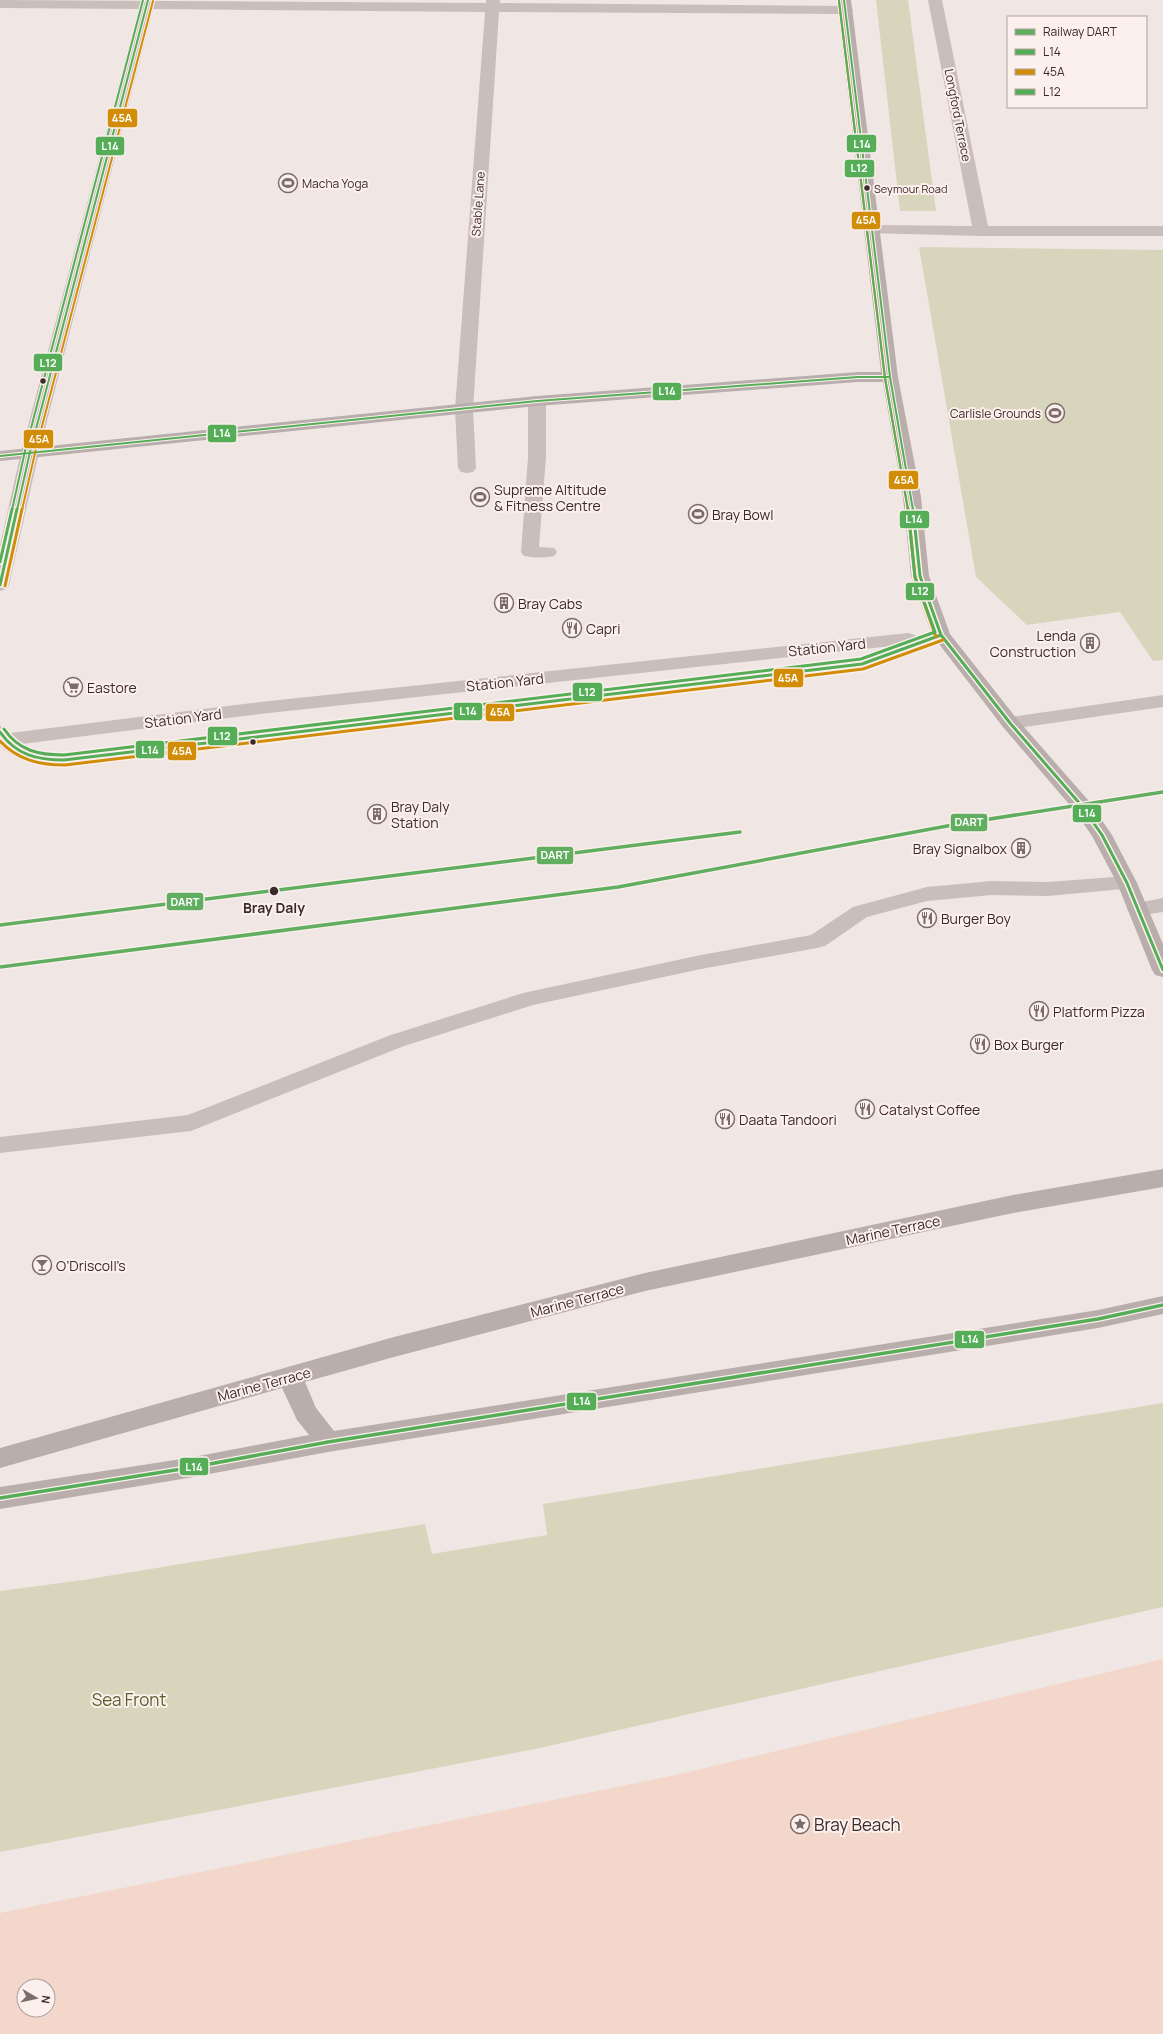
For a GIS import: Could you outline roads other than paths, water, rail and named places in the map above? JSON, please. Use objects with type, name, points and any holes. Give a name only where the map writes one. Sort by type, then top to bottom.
[{"type":"street","name":"Longford Terrace","points":[[935,0],[980,231]]},
{"type":"street","points":[[0,585],[30,452],[147,3]]},
{"type":"street","points":[[0,4],[845,5],[890,377],[912,497],[920,576],[941,635],[1010,723],[1081,805],[1102,835],[1127,883],[1163,970]]},
{"type":"street","name":"Stable Lane","points":[[467,468],[464,408],[493,4]]},
{"type":"street","points":[[873,230],[1163,231]]},
{"type":"street","points":[[0,456],[537,401],[858,377],[890,377]]},
{"type":"street","points":[[537,401],[537,458],[530,552],[548,552]]},
{"type":"street","name":"Station Yard","points":[[1,738],[22,752],[39,760],[64,760],[862,664],[941,635]]},
{"type":"street","name":"Station Yard","points":[[1,738],[260,708],[941,635]]},
{"type":"street","points":[[1010,723],[1163,701]]},
{"type":"street","points":[[0,1145],[191,1123],[396,1041],[523,1001],[701,962],[817,941],[860,912],[927,894],[992,888],[1048,890],[1127,883]]},
{"type":"street","points":[[1138,909],[1163,905]]},
{"type":"street","name":"Marine Terrace","points":[[0,1458],[394,1347],[645,1282],[1014,1204],[1163,1178]]},
{"type":"street","points":[[0,1498],[188,1468],[328,1442],[1090,1320],[1163,1305]]},
{"type":"street","points":[[290,1377],[306,1413],[328,1442]]},
{"type":"rail line","name":"DART","points":[[0,967],[618,887],[958,824],[1163,792]]},
{"type":"rail line","name":"DART","points":[[0,925],[740,832]]},
{"type":"place","name":"Macha Yoga","points":[[288,183]]},
{"type":"place","name":"Seymour Road","points":[[867,188]]},
{"type":"place","name":"Carlisle Grounds","points":[[1055,413]]},
{"type":"place","name":"Supreme Altitude & Fitness Centre","points":[[480,497]]},
{"type":"place","name":"Bray Bowl","points":[[698,514]]},
{"type":"place","name":"Bray Cabs","points":[[504,603]]},
{"type":"place","name":"Capri","points":[[572,628]]},
{"type":"place","name":"Lenda Construction","points":[[1090,643]]},
{"type":"place","name":"Eastore","points":[[73,687]]},
{"type":"place","name":"Bray Daly Station","points":[[377,814]]},
{"type":"place","name":"Bray Signalbox","points":[[1021,848]]},
{"type":"place","name":"Bray Daly","points":[[274,891]]},
{"type":"place","name":"Burger Boy","points":[[927,918]]},
{"type":"place","name":"Platform Pizza","points":[[1039,1011]]},
{"type":"place","name":"Box Burger","points":[[980,1044]]},
{"type":"place","name":"Catalyst Coffee","points":[[865,1109]]},
{"type":"place","name":"Daata Tandoori","points":[[725,1119]]},
{"type":"place","name":"O’Driscoll’s","points":[[42,1265]]},
{"type":"place","name":"Bray Beach","points":[[800,1824]]},
{"type":"park label","name":"Sea Front","points":[[129,1699]]}]
